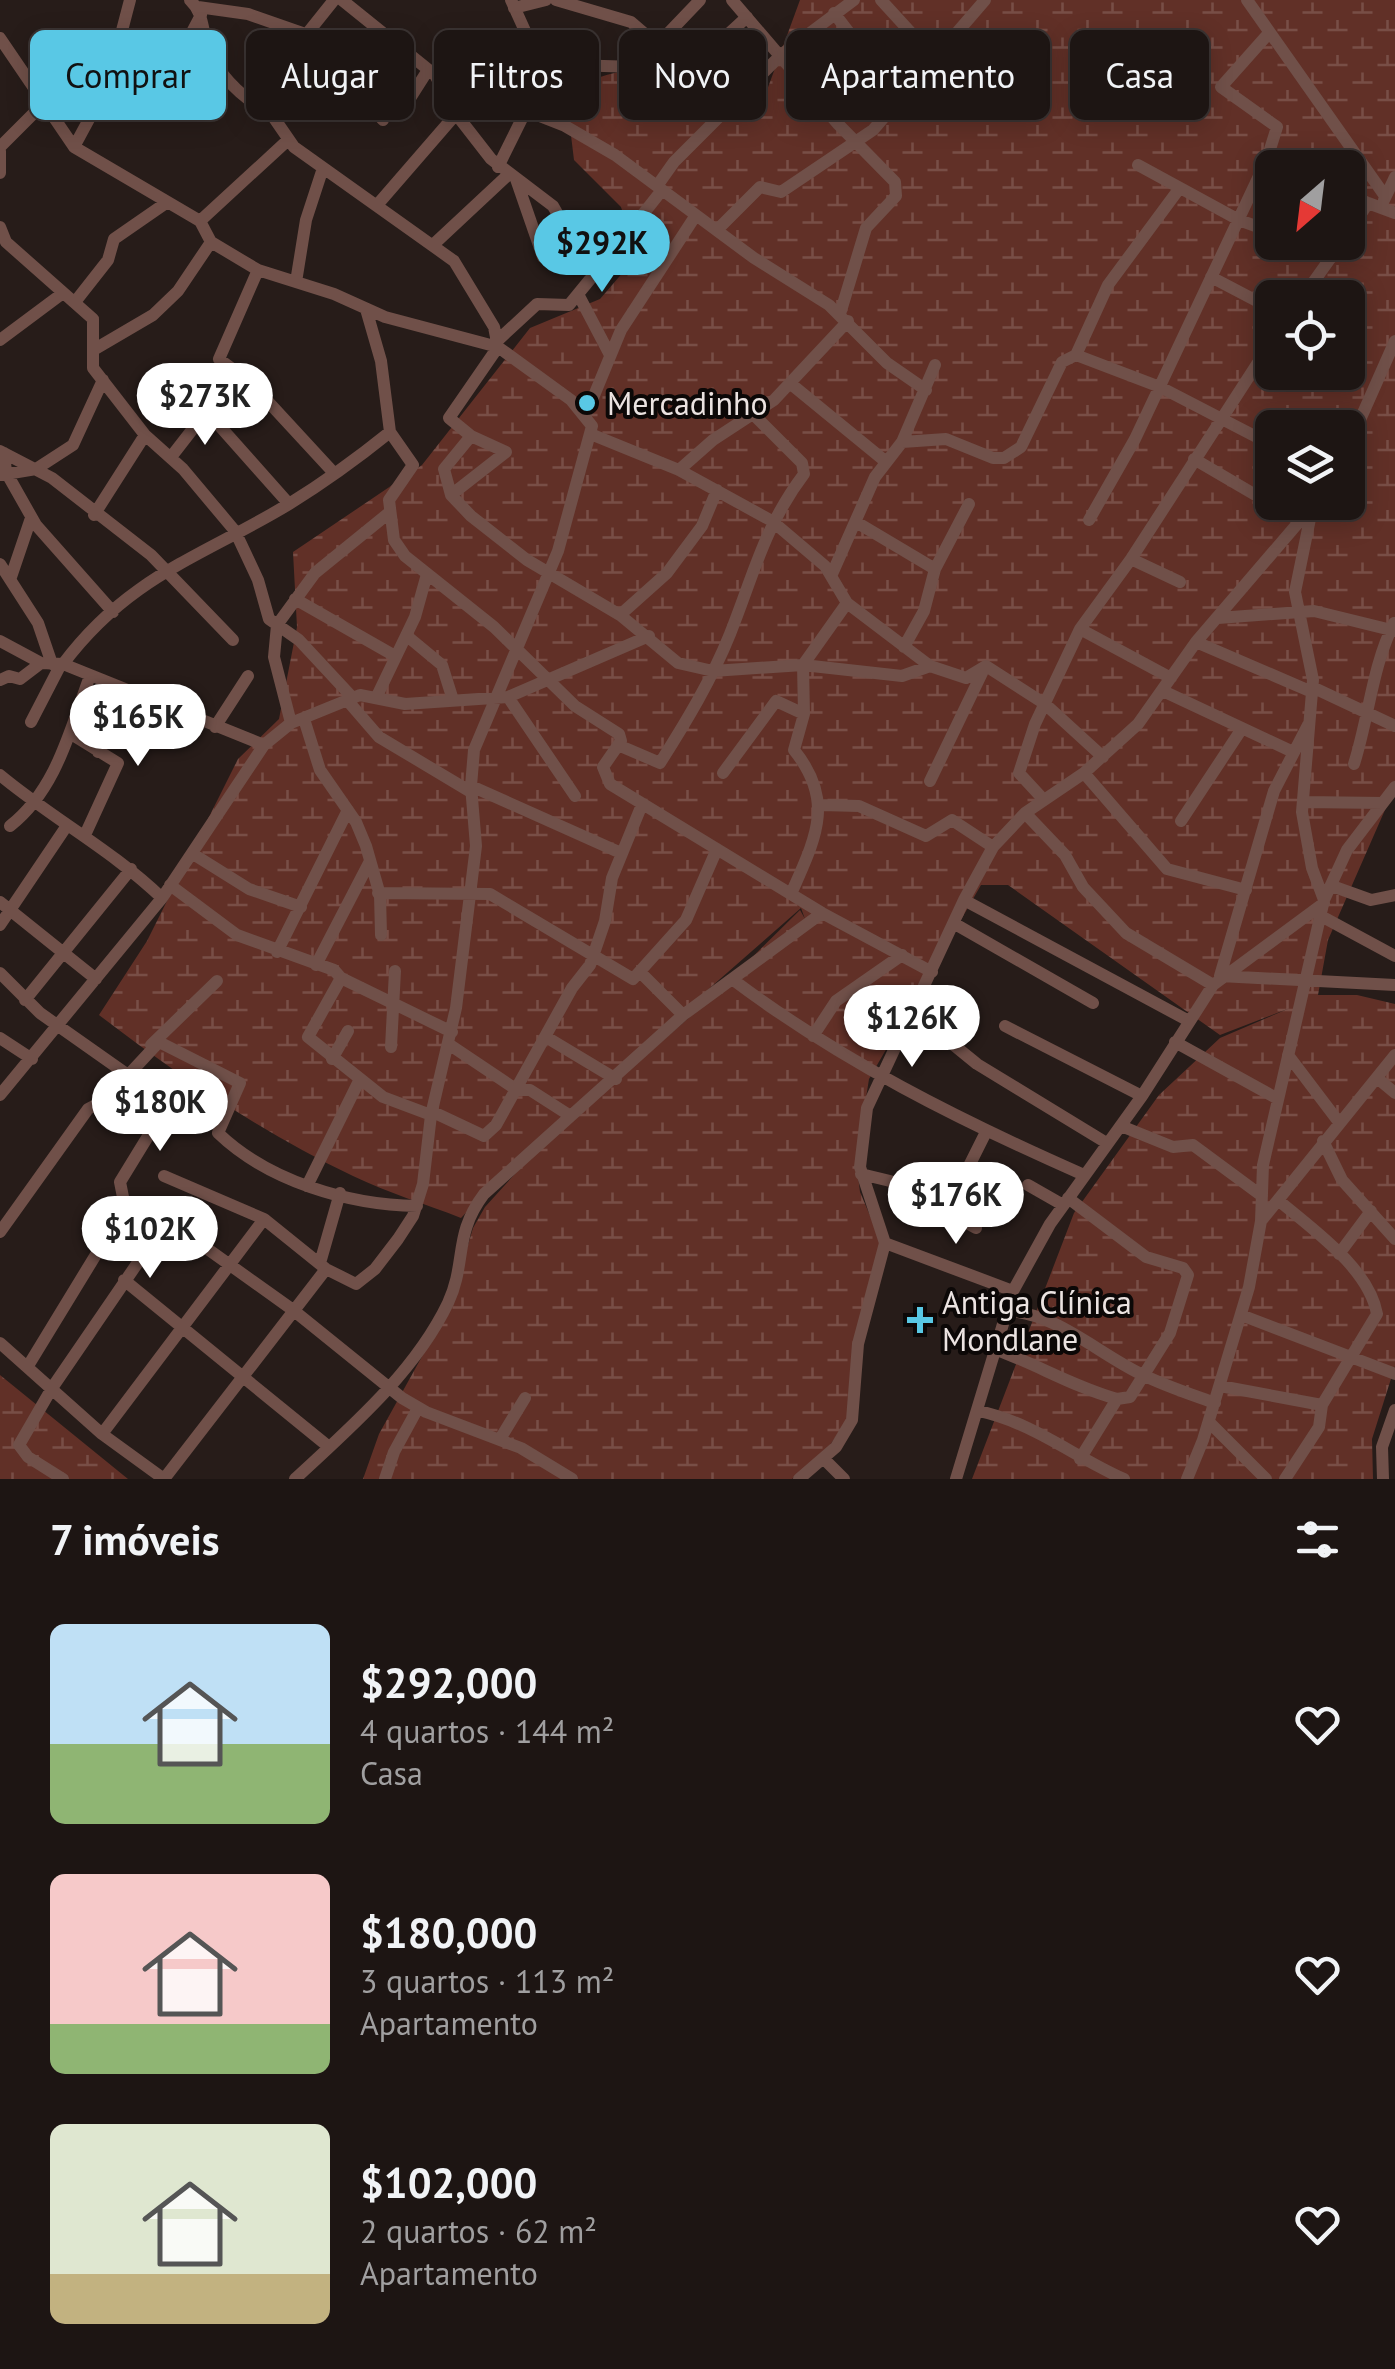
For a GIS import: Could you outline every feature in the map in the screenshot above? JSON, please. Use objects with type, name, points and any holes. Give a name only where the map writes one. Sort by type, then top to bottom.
[{"type":"street","points":[[74,147],[108,84],[130,0]]},
{"type":"street","points":[[312,30],[334,0]]},
{"type":"street","points":[[525,30],[513,4],[546,0]]},
{"type":"street","points":[[556,0],[631,22],[641,30]]},
{"type":"street","points":[[674,30],[700,0]]},
{"type":"street","points":[[679,470],[712,440],[754,415],[791,384],[844,317],[866,228],[890,206],[897,190],[732,0]]},
{"type":"street","points":[[451,495],[506,452],[471,436],[449,418],[498,344],[538,304],[566,307],[591,273],[614,255],[674,162],[782,54],[854,0]]},
{"type":"street","points":[[881,0],[909,30]]},
{"type":"street","points":[[959,30],[985,0]]},
{"type":"street","points":[[1247,0],[1378,202]]},
{"type":"street","points":[[351,2],[434,78]]},
{"type":"street","points":[[202,6],[248,14],[284,30]]},
{"type":"street","points":[[191,30],[202,6]]},
{"type":"street","points":[[202,6],[207,44],[222,74],[246,93]]},
{"type":"street","points":[[834,13],[847,30]]},
{"type":"street","points":[[733,30],[747,17]]},
{"type":"street","points":[[1270,33],[1220,87],[1276,127],[1270,150]]},
{"type":"street","points":[[0,38],[30,81]]},
{"type":"street","points":[[414,95],[431,73]]},
{"type":"street","points":[[0,173],[0,149],[30,118]]},
{"type":"street","points":[[57,120],[74,147],[200,221],[212,242],[258,270],[430,332],[498,344],[586,415],[593,435],[550,572],[514,648],[502,697],[474,750],[471,789],[476,846],[451,1038],[432,1114],[417,1206],[384,1258],[360,1282],[348,1281],[264,1219],[164,1176]]},
{"type":"street","points":[[276,120],[288,140],[434,244],[472,284],[494,327],[498,344]]},
{"type":"street","points":[[378,204],[451,120]]},
{"type":"street","points":[[461,120],[507,173],[552,206],[591,273]]},
{"type":"street","points":[[434,244],[507,173],[525,120]]},
{"type":"street","points":[[549,120],[588,138],[844,317],[887,362],[926,390]]},
{"type":"street","points":[[717,230],[760,187],[781,192],[857,142],[879,120]]},
{"type":"street","points":[[200,221],[288,140]]},
{"type":"street","points":[[1138,165],[1255,226]]},
{"type":"street","points":[[296,282],[306,220],[324,168]]},
{"type":"street","points":[[507,173],[543,257]]},
{"type":"street","points":[[1365,216],[1395,177]]},
{"type":"street","points":[[1088,520],[1160,388],[1255,185]]},
{"type":"street","points":[[902,442],[946,439],[992,458],[1012,455],[1034,426],[1062,362],[1076,355],[1108,284],[1179,189]]},
{"type":"street","points":[[1365,199],[1395,214]]},
{"type":"street","points":[[0,340],[69,297],[108,260],[114,239],[166,203]]},
{"type":"street","points":[[586,415],[627,319],[696,215]]},
{"type":"street","points":[[0,228],[3,244],[93,319],[120,331]]},
{"type":"street","points":[[96,349],[120,331],[154,315],[178,291],[212,242]]},
{"type":"street","points":[[258,270],[219,354],[221,363],[240,375],[333,472]]},
{"type":"street","points":[[1210,277],[1255,300]]},
{"type":"street","points":[[578,294],[610,355]]},
{"type":"street","points":[[366,309],[382,361],[390,432],[414,466],[391,494],[390,512],[398,547],[546,681],[618,734],[618,746],[603,768],[603,776],[642,807],[822,913],[932,972]]},
{"type":"street","points":[[93,319],[96,349],[90,363],[144,435],[171,457],[235,531],[258,580],[269,618],[328,668],[379,737],[471,789],[621,853]]},
{"type":"street","points":[[1365,410],[1393,349]]},
{"type":"street","points":[[1076,355],[1160,388],[1255,437]]},
{"type":"street","points":[[832,574],[885,461],[902,442],[935,365]]},
{"type":"street","points":[[1043,800],[1018,775],[1080,629],[1131,559],[1255,367]]},
{"type":"street","points":[[240,375],[203,402],[206,412],[289,504]]},
{"type":"street","points":[[3,474],[36,469],[73,445],[104,380]]},
{"type":"street","points":[[791,384],[885,461]]},
{"type":"street","points":[[171,457],[206,412]]},
{"type":"street","points":[[618,746],[660,763],[713,671],[772,521],[806,468],[754,415]]},
{"type":"street","points":[[0,680],[10,676],[20,679],[54,664],[164,569],[289,504],[390,432]]},
{"type":"street","points":[[94,515],[144,435]]},
{"type":"street","points":[[593,435],[679,470],[772,521],[832,574],[846,603],[930,666],[966,678],[986,666]]},
{"type":"street","points":[[471,436],[444,468],[451,495],[500,539],[620,614],[678,664],[713,671],[803,665],[902,676],[930,666]]},
{"type":"street","points":[[113,612],[31,518],[3,474],[2,452],[36,469],[164,569],[232,640]]},
{"type":"street","points":[[799,1479],[824,1459],[852,1420],[858,1344],[885,1243],[861,1174],[862,1126],[964,900],[993,847],[1025,812],[1084,772],[1138,724],[1196,642],[1300,522],[1194,459]]},
{"type":"street","points":[[620,614],[668,574],[702,526],[717,490]]},
{"type":"street","points":[[904,647],[924,611],[935,568],[968,504]]},
{"type":"street","points":[[381,934],[378,893],[370,861],[348,810],[320,770],[274,657],[277,624],[296,599],[326,562],[390,512]]},
{"type":"street","points":[[11,577],[31,518]]},
{"type":"street","points":[[1310,520],[1298,568],[1298,612],[1309,646],[1312,689],[1304,835],[1323,907],[1395,956]]},
{"type":"street","points":[[856,522],[935,568]]},
{"type":"street","points":[[1131,559],[1180,582]]},
{"type":"street","points":[[0,564],[38,622],[54,664],[31,722]]},
{"type":"street","points":[[377,696],[407,636],[428,574]]},
{"type":"street","points":[[296,599],[395,656]]},
{"type":"street","points":[[792,894],[820,805],[816,780],[794,750],[804,714],[803,665],[846,603]]},
{"type":"street","points":[[1218,618],[1298,612],[1339,615],[1394,627],[1375,672],[1370,715],[1354,764]]},
{"type":"street","points":[[1080,629],[1171,678]]},
{"type":"street","points":[[407,636],[442,665],[453,700]]},
{"type":"street","points":[[0,1095],[60,1027],[162,898],[264,745],[297,721],[349,699],[377,696],[405,704],[502,697],[648,636]]},
{"type":"street","points":[[0,640],[264,745]]},
{"type":"street","points":[[1196,642],[1248,668],[1312,689],[1395,726]]},
{"type":"street","points":[[986,666],[1045,704],[1103,757]]},
{"type":"street","points":[[930,781],[986,666]]},
{"type":"street","points":[[10,826],[34,803],[71,734],[90,676]]},
{"type":"street","points":[[216,727],[248,676]]},
{"type":"street","points":[[1163,691],[1291,751]]},
{"type":"street","points":[[98,752],[129,693]]},
{"type":"street","points":[[502,697],[575,796]]},
{"type":"street","points":[[723,773],[776,701],[804,714]]},
{"type":"street","points":[[956,1479],[1013,1292],[1084,1174],[1142,1096],[1217,981],[1274,791],[1291,751],[1309,723]]},
{"type":"street","points":[[1181,821],[1241,730]]},
{"type":"street","points":[[71,734],[118,763],[85,835]]},
{"type":"street","points":[[1084,772],[1166,869],[1246,890]]},
{"type":"street","points":[[0,775],[66,827],[85,835],[132,868],[162,898]]},
{"type":"street","points":[[1187,1479],[1209,1422],[1241,1315],[1261,1221],[1264,1164],[1323,907],[1347,850],[1395,787]]},
{"type":"street","points":[[1304,802],[1382,803]]},
{"type":"street","points":[[820,805],[859,806],[926,836],[952,820],[993,847]]},
{"type":"street","points":[[341,978],[308,1037],[332,1059],[400,1106],[487,1136],[518,1090],[594,955],[621,853],[642,807]]},
{"type":"street","points":[[276,952],[348,810]]},
{"type":"street","points":[[1025,812],[1066,855],[1082,886],[1126,933],[1217,981],[1395,984]]},
{"type":"street","points":[[0,926],[6,906],[66,827]]},
{"type":"street","points":[[378,893],[468,892],[502,899],[628,977],[641,974],[686,920],[717,850]]},
{"type":"street","points":[[193,854],[249,889],[301,907]]},
{"type":"street","points":[[316,965],[370,861]]},
{"type":"street","points":[[25,1000],[132,868]]},
{"type":"street","points":[[170,885],[211,920],[276,952],[334,970],[341,978],[451,1038],[518,1090],[530,1090],[569,1115]]},
{"type":"street","points":[[1332,886],[1371,900],[1395,895]]},
{"type":"street","points":[[964,900],[1189,1021]]},
{"type":"street","points":[[6,906],[96,979]]},
{"type":"street","points":[[1217,981],[1323,907]]},
{"type":"street","points":[[295,1479],[425,1346],[448,1302],[468,1214],[484,1194],[683,1015],[822,913]]},
{"type":"street","points":[[956,924],[1093,1002]]},
{"type":"street","points":[[813,1036],[830,1006],[902,955]]},
{"type":"street","points":[[390,1047],[395,971]]},
{"type":"street","points":[[0,972],[25,1000],[60,1027],[169,1102],[222,1120]]},
{"type":"street","points":[[641,974],[683,1015]]},
{"type":"street","points":[[732,979],[813,1036],[881,1077],[986,1132],[1084,1174]]},
{"type":"street","points":[[0,1232],[88,1109],[105,1100],[217,981]]},
{"type":"street","points":[[912,1011],[976,1064],[1106,1142]]},
{"type":"street","points":[[1005,1026],[1142,1096]]},
{"type":"street","points":[[332,1059],[348,1031]]},
{"type":"street","points":[[546,1037],[616,1078]]},
{"type":"street","points":[[0,1038],[32,1059]]},
{"type":"street","points":[[157,1042],[240,1082],[218,1133],[285,1179],[417,1206]]},
{"type":"street","points":[[1175,1042],[1278,1099]]},
{"type":"street","points":[[1261,1221],[1395,1054]]},
{"type":"street","points":[[1288,1055],[1338,1121]]},
{"type":"street","points":[[1376,1078],[1395,1093]]},
{"type":"street","points":[[307,1186],[360,1079]]},
{"type":"street","points":[[28,1366],[125,1207],[120,1182],[169,1102]]},
{"type":"street","points":[[1121,1126],[1173,1147],[1192,1144],[1262,1196]]},
{"type":"street","points":[[945,1214],[986,1132]]},
{"type":"street","points":[[1323,1141],[1342,1180],[1395,1240]]},
{"type":"street","points":[[861,1174],[890,1181],[976,1228]]},
{"type":"street","points":[[997,1350],[1040,1365],[1078,1388],[1116,1400],[1130,1397],[1176,1321],[1187,1271],[1146,1257],[1066,1202],[1028,1186]]},
{"type":"street","points":[[0,1343],[102,1434],[164,1479],[323,1266],[340,1193]]},
{"type":"street","points":[[1278,1200],[1339,1254],[1377,1308],[1375,1320],[1322,1405],[1319,1427],[1284,1479]]},
{"type":"street","points":[[125,1207],[167,1220],[293,1310],[418,1408],[500,1439],[572,1479]]},
{"type":"street","points":[[1339,1254],[1371,1211]]},
{"type":"street","points":[[102,1434],[264,1219]]},
{"type":"street","points":[[62,1479],[28,1457],[19,1445],[52,1388],[167,1220]]},
{"type":"street","points":[[885,1243],[1013,1292]]},
{"type":"street","points":[[124,1280],[329,1447]]},
{"type":"street","points":[[1008,1311],[1022,1312],[1064,1330],[1143,1376],[1215,1403]]},
{"type":"street","points":[[1241,1315],[1395,1374]]},
{"type":"street","points":[[1220,1386],[1322,1405]]},
{"type":"street","points":[[500,1439],[525,1398]]},
{"type":"street","points":[[1080,1459],[1116,1400]]},
{"type":"street","points":[[385,1479],[394,1452],[418,1408]]},
{"type":"street","points":[[1383,1479],[1382,1447],[1395,1410]]},
{"type":"street","points":[[979,1411],[1034,1428],[1080,1459],[1124,1479]]},
{"type":"street","points":[[1209,1422],[1266,1479]]},
{"type":"street","points":[[1382,1447],[1395,1456]]},
{"type":"street","points":[[824,1459],[844,1479]]},
{"type":"green space","points":[[800,0],[1395,0],[1395,787],[1328,940],[1318,995],[1357,995],[1395,1004],[1395,1366],[1372,1439],[1373,1479],[972,1479],[1074,1213],[1159,1095],[1220,1038],[1290,1008],[1220,1035],[1008,885],[981,885],[869,1079],[856,1160],[860,1192],[882,1244],[850,1416],[830,1445],[792,1479],[363,1479],[379,1434],[450,1306],[473,1228],[485,1207],[533,1154],[707,1002],[800,910],[805,919],[801,908],[525,1150],[461,1218],[366,1182],[286,1141],[190,1081],[99,1015],[147,941],[238,759],[279,719],[297,627],[293,552],[422,465],[530,328],[600,299],[637,256],[621,207],[574,160],[569,120],[599,120],[599,78],[619,72],[619,120],[766,120],[766,93],[786,38],[786,120],[1050,120],[1050,30],[789,30]]},
{"type":"green space","points":[[0,1375],[128,1479],[0,1479]]},
{"type":"place","name":"Mercadinho","points":[[587,403]]},
{"type":"place","name":"Antiga Clínica Mondlane","points":[[920,1320]]}]
